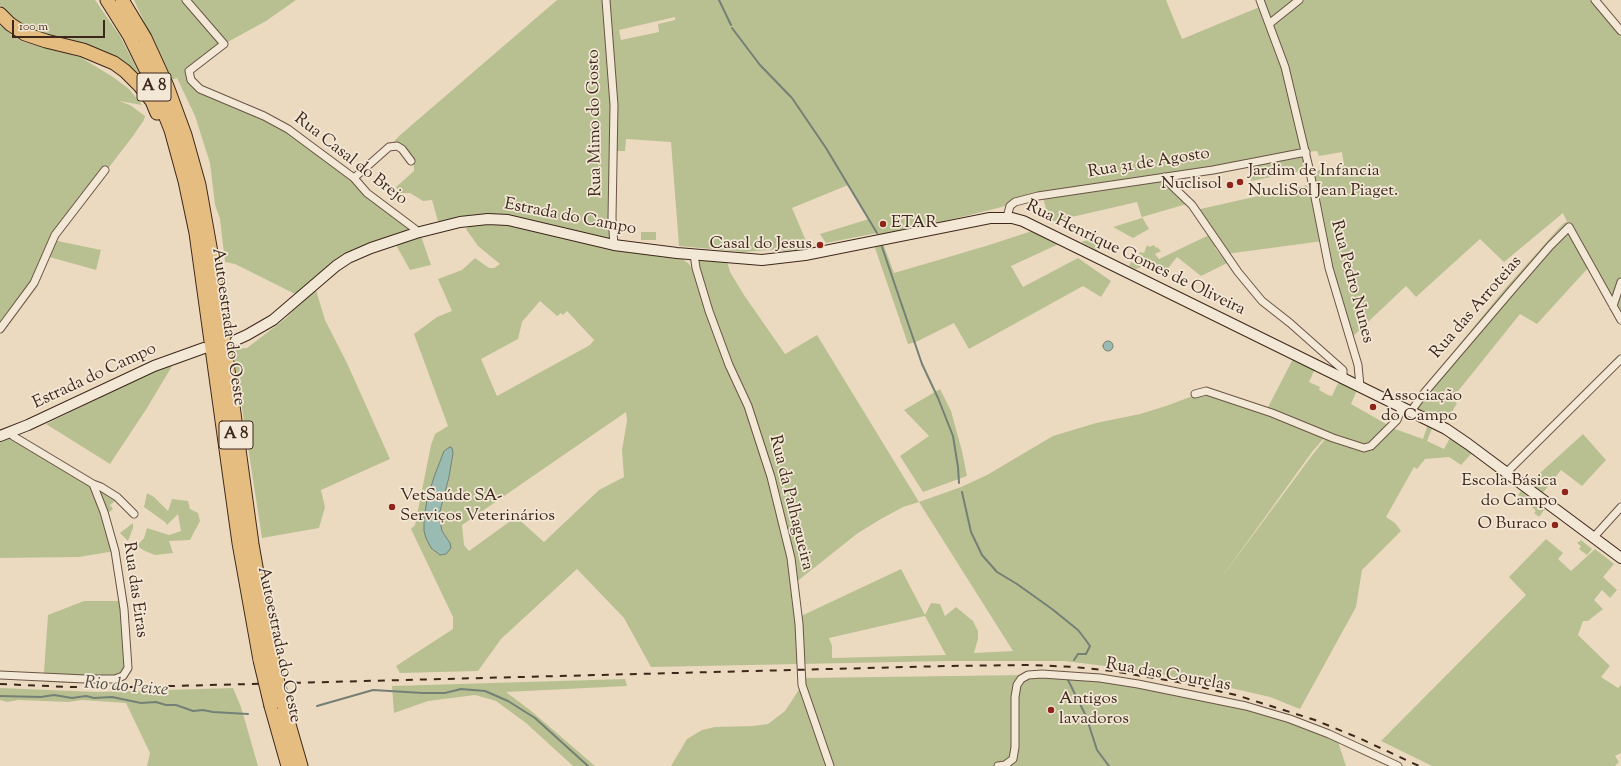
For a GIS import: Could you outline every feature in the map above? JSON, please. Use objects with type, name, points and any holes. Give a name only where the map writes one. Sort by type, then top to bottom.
[{"type":"highway","name":"Autoestrada do Oeste","points":[[107,0],[129,35],[152,82],[171,130],[185,181],[196,232],[239,543],[266,659],[284,707],[301,766]]},
{"type":"highway","name":"Autoestrada do Oeste","points":[[122,0],[145,38],[168,86],[186,135],[199,185],[215,275],[254,559],[271,706],[288,766]]},
{"type":"highway","points":[[0,14],[10,24],[25,34],[94,53],[114,64],[133,78],[152,101],[161,120],[176,166],[185,181]]},
{"type":"street","name":"Rua Casal do Brejo","points":[[186,0],[224,44],[189,71],[192,80],[200,89],[265,117],[288,129],[354,178],[367,193],[415,229],[416,233]]},
{"type":"street","name":"Rua Mimo do Gosto","points":[[606,0],[614,93],[612,218],[614,245]]},
{"type":"street","name":"Rua Pedro Nunes","points":[[1260,0],[1285,67],[1306,152],[1329,268],[1358,365],[1360,386]]},
{"type":"street","points":[[1269,24],[1299,0]]},
{"type":"street","points":[[1595,0],[1621,31]]},
{"type":"street","points":[[354,178],[389,147],[397,146],[402,149],[411,161]]},
{"type":"street","name":"Rua 31 de Agosto","points":[[1007,217],[1007,211],[1015,202],[1038,196],[1213,170],[1306,152]]},
{"type":"street","points":[[0,329],[34,283],[50,244],[58,231],[106,170]]},
{"type":"street","points":[[1164,177],[1192,205],[1238,272],[1262,301],[1290,323],[1343,370],[1343,378]]},
{"type":"street","name":"Rua Henrique Gomes de Oliveira","points":[[644,249],[762,260],[790,257],[984,219],[1007,217],[1023,221],[1407,409],[1452,433],[1593,538]]},
{"type":"street","name":"Estrada do Campo","points":[[236,340],[279,316],[342,262],[371,248],[416,233],[460,222],[497,219],[519,222],[614,245],[644,249]]},
{"type":"street","name":"Rua das Arroteias","points":[[1195,394],[1206,391],[1272,413],[1327,436],[1364,448],[1371,446],[1425,392],[1550,246],[1569,228],[1614,306]]},
{"type":"street","name":"Rua da Palhagueira","points":[[694,254],[696,268],[709,312],[729,365],[748,406],[772,477],[791,558],[800,624],[802,685],[830,766]]},
{"type":"street","points":[[1621,282],[1614,306],[1621,320]]},
{"type":"street","name":"Estrada do Campo","points":[[0,436],[11,433],[154,366],[204,348]]},
{"type":"street","points":[[1506,473],[1621,359]]},
{"type":"street","points":[[11,433],[13,436],[93,484],[102,487],[117,497],[134,514]]},
{"type":"street","name":"Rua das Eiras","points":[[0,675],[115,679],[123,676],[128,668],[124,609],[115,551],[104,512],[93,484]]},
{"type":"street","points":[[1621,507],[1593,538],[1621,558]]},
{"type":"street","name":"Rua das Courelas","points":[[998,766],[1013,759],[1015,747],[1015,697],[1017,685],[1021,679],[1028,674],[1108,679],[1225,700],[1290,719],[1329,734],[1398,766]]},
{"type":"green space","points":[[0,0],[95,0],[120,36],[145,85],[131,71],[39,36],[13,20],[0,5]]},
{"type":"green space","points":[[134,0],[296,0],[266,21],[224,44],[189,71],[200,89],[265,117],[330,160],[410,230],[353,251],[297,295],[235,264],[225,262],[220,219],[215,205],[210,163],[195,116],[177,78],[171,80]]},
{"type":"green space","points":[[557,0],[1166,0],[1182,39],[1262,6],[1260,0],[1595,0],[1621,31],[1621,320],[1588,268],[1537,324],[1520,314],[1455,395],[1452,394],[1450,399],[1457,403],[1448,419],[1445,418],[1443,420],[1410,405],[1503,291],[1558,229],[1567,222],[1563,213],[1504,262],[1480,239],[1416,297],[1406,286],[1350,339],[1323,241],[1226,254],[1196,210],[1312,184],[1310,172],[1344,165],[1342,152],[1319,156],[1317,151],[1306,152],[1164,177],[1190,203],[1142,217],[1149,229],[1133,238],[1113,227],[1142,218],[1137,202],[1050,222],[1043,198],[1038,196],[998,208],[945,221],[879,235],[877,233],[826,243],[820,234],[869,219],[848,185],[792,208],[809,248],[783,251],[782,249],[744,252],[679,246],[671,142],[626,139],[625,151],[614,151],[614,243],[521,219],[439,225],[432,200],[423,201],[410,193],[400,193],[396,187],[414,171],[414,166],[402,149],[389,147],[399,136]],"holes":[[[675,17],[675,20],[658,24],[659,32],[621,40],[619,30]]]},
{"type":"green space","points":[[0,25],[21,41],[80,57],[113,77],[129,89],[142,105],[119,101],[130,105],[145,116],[144,120],[133,136],[53,240],[101,250],[96,270],[46,256],[37,277],[0,329]]},
{"type":"green space","points":[[1301,155],[1306,170],[1251,181],[1247,165]]},
{"type":"green space","points":[[499,223],[681,258],[689,264],[692,269],[697,268],[698,263],[701,260],[727,261],[730,272],[744,295],[785,354],[817,335],[919,502],[961,487],[987,475],[1053,436],[1096,423],[1140,414],[1206,391],[1266,411],[1293,359],[1315,369],[1309,382],[1320,387],[1319,390],[1328,395],[1332,396],[1339,381],[1357,390],[1351,404],[1395,429],[1423,439],[1428,424],[1433,426],[1427,441],[1444,449],[1451,436],[1473,452],[1461,465],[1449,457],[1425,459],[1417,469],[1414,467],[1386,517],[1395,523],[1401,531],[1362,570],[1356,607],[1300,709],[1270,697],[1209,683],[1130,669],[1064,661],[948,661],[651,667],[624,618],[577,569],[501,639],[478,671],[400,673],[396,666],[453,629],[453,617],[411,529],[415,525],[431,445],[435,434],[448,426],[414,334],[437,317],[452,311],[438,279],[462,270],[475,258],[489,268],[494,268],[500,264],[478,246],[466,229],[469,225]],"holes":[[[540,301],[557,316],[561,313],[563,315],[567,311],[594,340],[590,345],[497,396],[481,359],[518,339],[522,322]],[[626,412],[627,421],[622,450],[624,477],[599,490],[544,542],[516,517],[469,551],[464,545],[462,525]],[[1325,437],[1327,437],[1219,581],[1312,452]],[[450,447],[453,450],[453,453],[449,477],[439,515],[442,531],[450,543],[443,555],[440,555],[431,548],[427,500],[444,451]],[[919,502],[1013,651],[974,653],[978,639],[978,631],[973,621],[956,607],[945,616],[940,604],[931,603],[925,615],[901,569],[799,617],[795,583],[858,533],[903,507]],[[925,616],[946,655],[832,658],[832,646],[829,638]]]},
{"type":"green space","points":[[1035,230],[1061,243],[1011,266],[1023,287],[1078,258],[1111,281],[1101,297],[1083,286],[969,349],[954,323],[916,342],[908,344],[874,245],[883,243],[894,273]]},
{"type":"green space","points":[[641,232],[656,232],[656,240],[641,240]]},
{"type":"green space","points":[[1209,235],[1216,246],[1215,248],[1227,263],[1201,276],[1177,257],[1165,272],[1152,263],[1136,269],[1129,266],[1131,262],[1138,265],[1142,255],[1139,254],[1140,252],[1144,253],[1147,245],[1149,247],[1154,245],[1161,251],[1155,254],[1159,259]]},
{"type":"green space","points":[[421,236],[431,265],[410,270],[396,245]]},
{"type":"green space","points":[[1098,237],[1095,243],[1100,246],[1098,251],[1081,242]]},
{"type":"green space","points":[[316,290],[325,320],[347,363],[390,459],[321,490],[325,507],[319,528],[262,538],[233,349],[247,348],[286,318],[306,297]]},
{"type":"green space","points":[[175,361],[147,408],[110,464],[46,424]]},
{"type":"green space","points":[[940,389],[951,411],[967,476],[923,492],[900,456],[929,436],[904,410]]},
{"type":"green space","points":[[1583,434],[1606,460],[1582,486],[1561,470],[1542,494],[1529,483]]},
{"type":"green space","points":[[9,436],[93,484],[115,551],[79,557],[0,558],[0,438]]},
{"type":"green space","points":[[98,489],[115,501],[110,505],[113,509],[107,514]]},
{"type":"green space","points":[[1521,491],[1532,500],[1529,504],[1518,495]]},
{"type":"green space","points":[[147,493],[154,497],[168,511],[172,499],[188,501],[190,509],[198,513],[200,521],[190,540],[169,541],[173,553],[155,555],[137,546],[144,538],[147,528],[169,535],[181,531],[178,514],[167,525],[144,507]]},
{"type":"green space","points":[[1535,502],[1545,509],[1539,517],[1534,513],[1536,511],[1531,506]]},
{"type":"green space","points":[[133,523],[133,528],[128,541],[120,533]]},
{"type":"green space","points":[[1546,539],[1563,553],[1558,559],[1571,571],[1595,549],[1614,564],[1603,577],[1617,590],[1610,598],[1602,590],[1594,600],[1603,609],[1588,621],[1583,621],[1578,635],[1610,666],[1601,677],[1618,688],[1621,685],[1621,753],[1615,756],[1619,762],[1615,766],[1432,766],[1381,741],[1526,595],[1509,577]]},
{"type":"green space","points":[[1581,540],[1592,549],[1587,555],[1579,549],[1581,546],[1577,543]]},
{"type":"green space","points":[[84,601],[122,601],[128,668],[123,676],[71,683],[46,682],[44,672],[48,615]]},
{"type":"green space","points":[[1028,675],[1017,685],[1013,759],[998,766],[671,766],[687,739],[702,730],[715,727],[768,724],[785,711],[802,685],[802,678]]},
{"type":"green space","points":[[1064,676],[1225,700],[1337,739],[1346,766],[1009,766],[1016,760],[1018,691],[1021,683],[1027,678]]},
{"type":"green space","points":[[625,679],[627,686],[506,692],[530,710],[595,766],[573,766],[526,723],[496,701],[475,695],[428,701],[394,713],[392,686]]},
{"type":"green space","points":[[0,688],[98,692],[233,688],[241,707],[258,766],[147,766],[150,753],[126,703],[82,700],[68,702],[18,700],[7,702],[0,700]]},
{"type":"water","points":[[1106,341],[1110,341],[1113,346],[1110,351],[1106,351],[1103,348],[1103,344]]},
{"type":"water","points":[[450,447],[452,448],[453,453],[449,477],[439,515],[442,531],[450,543],[451,548],[446,554],[440,555],[431,548],[426,538],[424,531],[424,518],[427,500],[434,477],[444,451]]},
{"type":"waterway","points":[[719,0],[731,25]]},
{"type":"waterway","points":[[732,28],[760,65],[791,97]]},
{"type":"waterway","points":[[792,98],[826,148],[877,233]]},
{"type":"waterway","points":[[882,247],[922,364],[938,398],[953,436],[959,483]]},
{"type":"waterway","points":[[962,492],[971,532],[982,555],[997,572],[1017,584],[1052,609],[1078,630],[1090,646],[1086,654],[1078,654],[1074,660]]},
{"type":"waterway","points":[[1068,680],[1086,716],[1097,750],[1109,766]]},
{"type":"waterway","points":[[317,706],[373,690],[423,693],[445,693],[461,689],[485,691],[508,701],[535,718],[588,766]]},
{"type":"waterway","name":"Rio do Peixe","points":[[0,696],[41,697],[54,695],[72,698],[86,696],[94,698],[112,697],[141,703],[156,702],[166,705],[176,705],[193,711],[203,710],[248,714]]},
{"type":"railway","points":[[0,684],[70,687],[134,687],[946,666],[1031,665],[1074,667],[1112,671],[1178,682],[1236,695],[1315,720],[1359,738],[1419,766]]},
{"type":"place","name":"Jardim de Infancia NucliSol Jean Piaget.","points":[[1240,182]]},
{"type":"place","name":"Nuclisol","points":[[1230,185]]},
{"type":"place","name":"ETAR","points":[[883,224]]},
{"type":"place","name":"Casal do Jesus","points":[[820,245]]},
{"type":"place","name":"Associação do Campo","points":[[1373,407]]},
{"type":"place","name":"Escola Básica do Campo","points":[[1565,492]]},
{"type":"place","name":"VetSaúde SA- Serviços Veterinários","points":[[392,507]]},
{"type":"place","name":"O Buraco","points":[[1555,525]]},
{"type":"place","name":"Antigos lavadoros","points":[[1051,710]]}]
